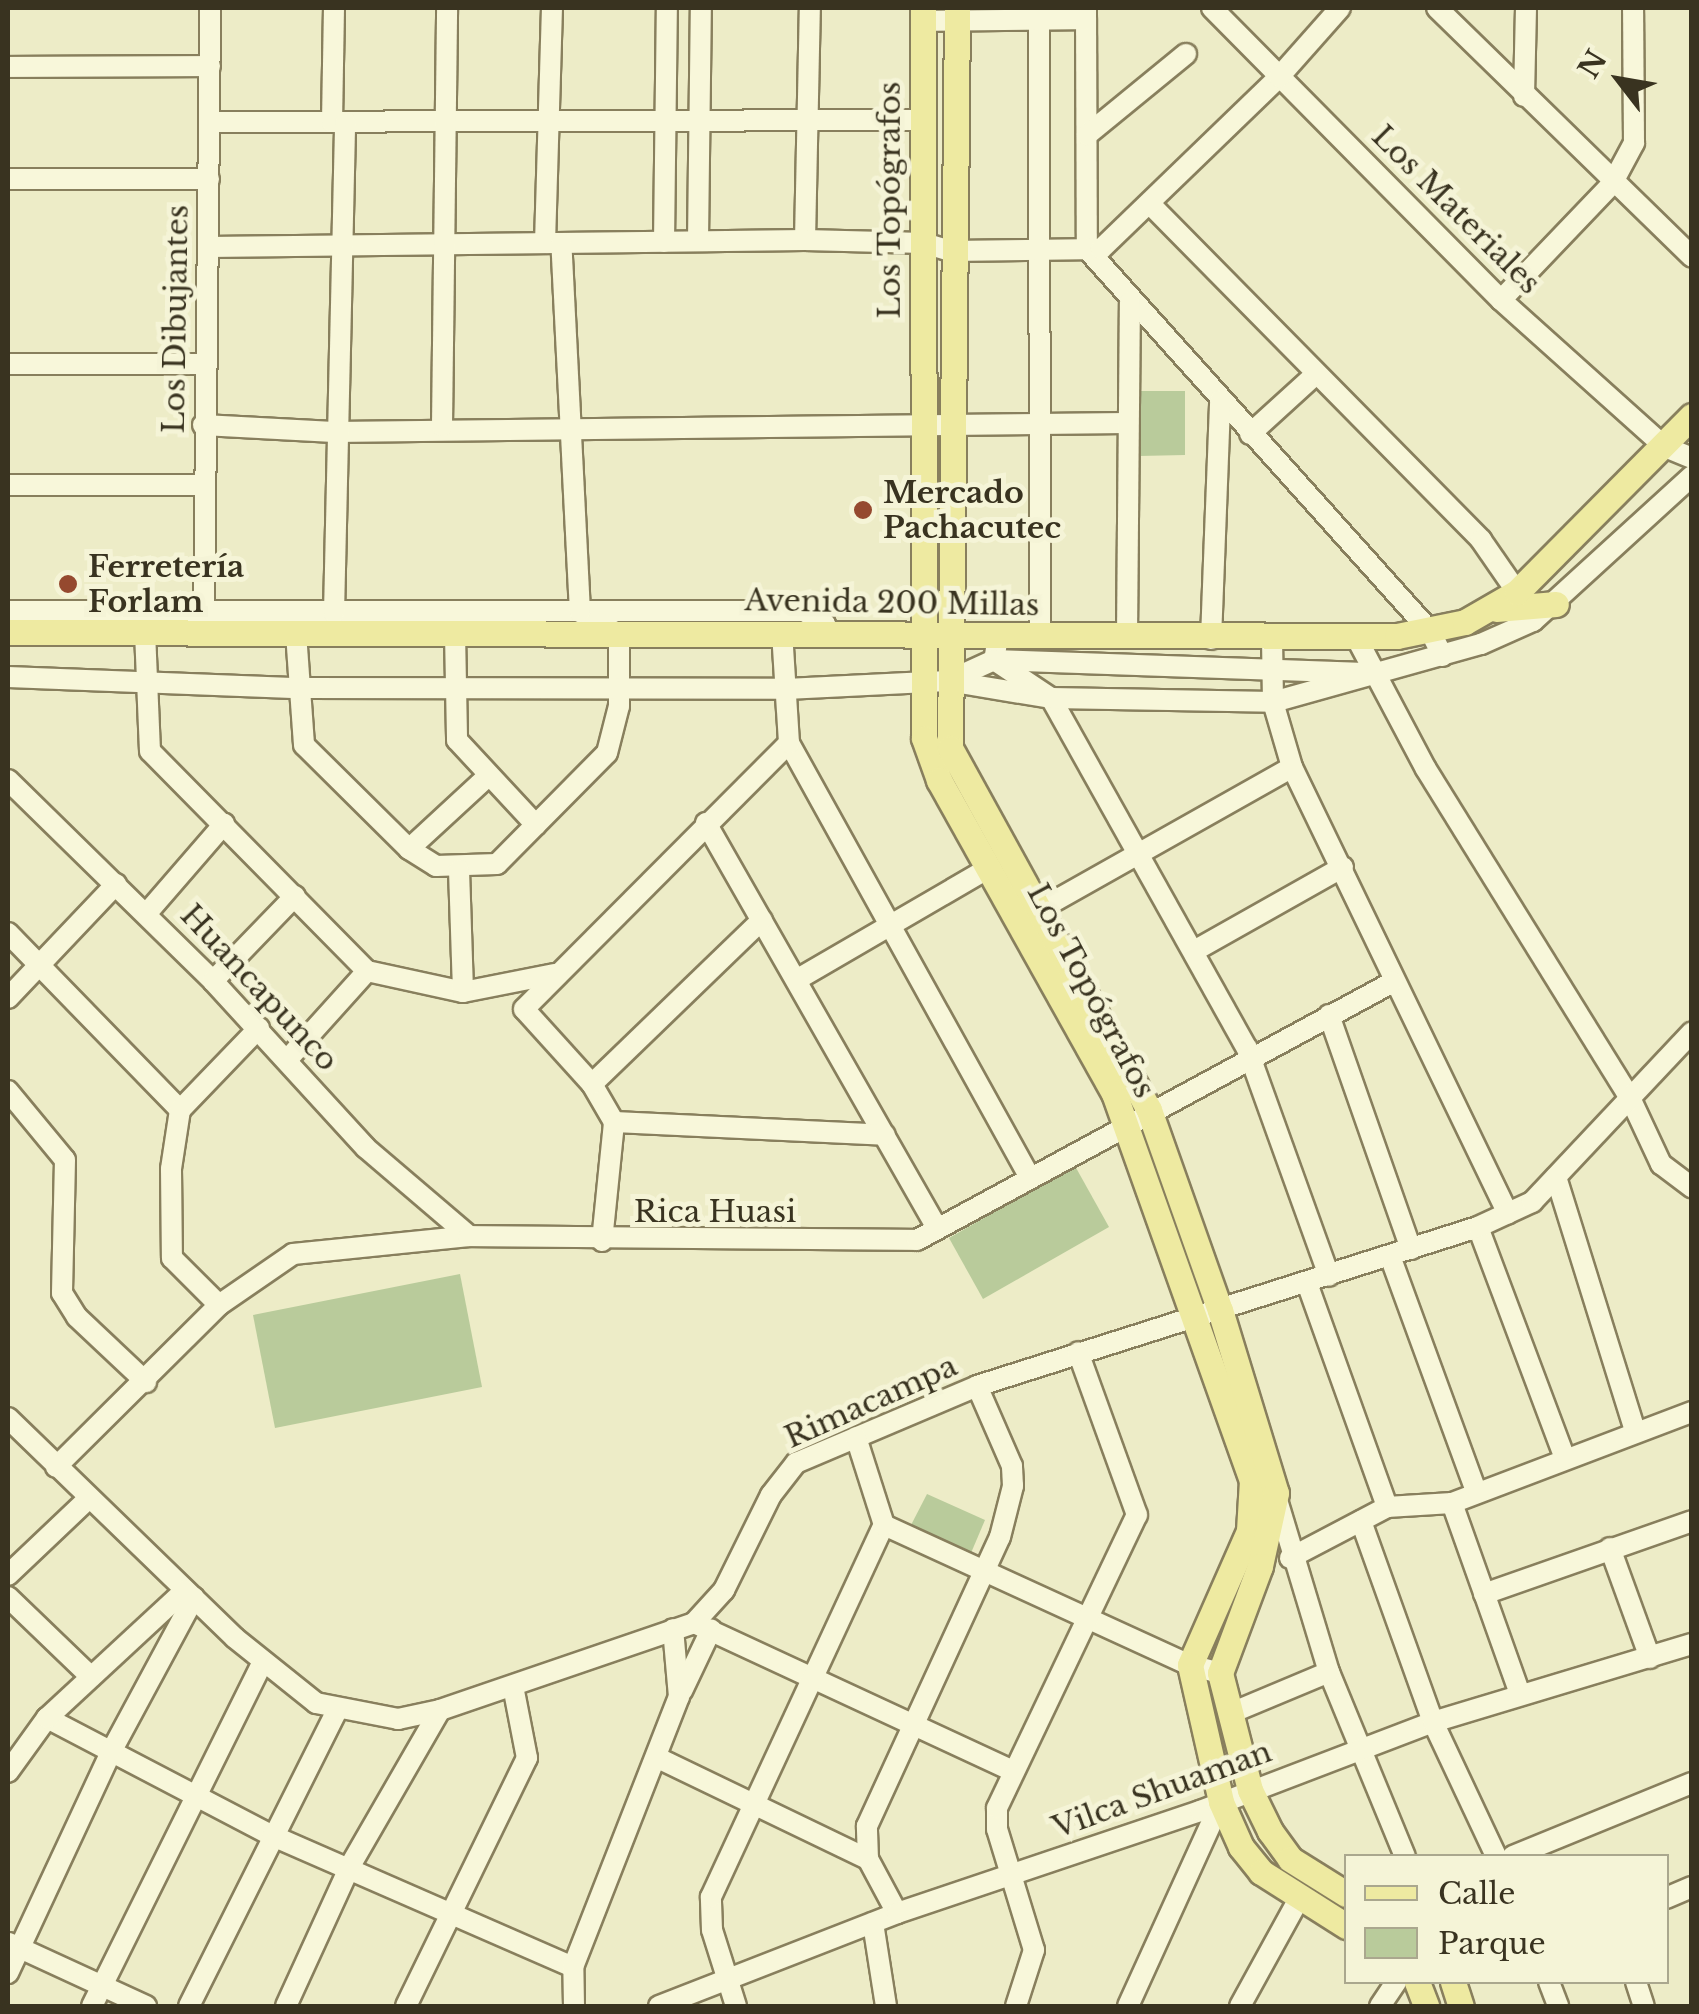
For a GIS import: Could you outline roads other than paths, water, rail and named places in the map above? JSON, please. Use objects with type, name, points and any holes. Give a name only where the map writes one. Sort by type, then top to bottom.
[{"type":"main road","name":"Los Topógrafos","points":[[922,14],[922,424],[934,635],[948,681],[950,748],[1125,1123],[1209,1314],[1276,1493],[1260,1566],[1220,1672]]},
{"type":"main road","name":"Los Topógrafos","points":[[957,14],[949,423],[934,635],[920,684],[928,756],[988,868],[1029,916],[1149,1110],[1209,1314],[1252,1480],[1252,1513],[1190,1665]]},
{"type":"main road","name":"Avenida 200 Millas","points":[[8,632],[145,632],[204,623],[296,633],[934,635],[996,648],[1040,638],[1356,638],[1430,631],[1490,609],[1516,592],[1665,448],[1692,416]]},
{"type":"main road","points":[[1490,609],[1556,604]]},
{"type":"main road","points":[[1190,1665],[1222,1802],[1240,1847],[1261,1872],[1344,1925]]},
{"type":"main road","points":[[1220,1672],[1250,1790],[1290,1860],[1344,1893]]},
{"type":"street","name":"Los Dibujantes","points":[[204,623],[210,8]]},
{"type":"street","points":[[334,8],[341,246],[334,432],[334,613]]},
{"type":"street","points":[[442,426],[447,8]]},
{"type":"street","points":[[552,8],[553,243],[572,424],[580,612]]},
{"type":"street","points":[[664,242],[667,8]]},
{"type":"street","points":[[698,241],[701,8]]},
{"type":"street","points":[[804,240],[810,8]]},
{"type":"street","points":[[208,247],[804,240],[924,243],[951,251],[1106,247],[1280,77],[1340,8]]},
{"type":"street","points":[[1524,96],[1526,8]]},
{"type":"street","points":[[1502,300],[1612,184],[1637,134],[1633,8]]},
{"type":"street","points":[[1441,10],[1612,184],[1692,257]]},
{"type":"street","name":"Los Materiales","points":[[1218,11],[1502,300],[1665,448]]},
{"type":"street","points":[[922,14],[1086,13],[1086,249],[1430,631],[1443,656]]},
{"type":"street","points":[[1038,14],[1040,638]]},
{"type":"street","points":[[1086,136],[1186,54]]},
{"type":"street","points":[[8,67],[210,66]]},
{"type":"street","points":[[210,122],[923,120]]},
{"type":"street","points":[[8,179],[209,178]]},
{"type":"street","points":[[1150,204],[1481,540],[1516,592]]},
{"type":"street","points":[[1128,637],[1126,423],[1130,302]]},
{"type":"street","points":[[8,364],[206,364]]},
{"type":"street","points":[[1250,434],[1316,374]]},
{"type":"street","points":[[1212,638],[1220,400]]},
{"type":"street","points":[[203,424],[334,432],[572,424],[1126,423]]},
{"type":"street","points":[[1665,448],[1692,458]]},
{"type":"street","points":[[8,677],[299,688],[786,689],[948,681],[1051,698],[1273,702],[1443,656],[1516,629],[1556,604],[1692,476]]},
{"type":"street","points":[[8,485],[204,486]]},
{"type":"street","points":[[8,611],[204,623],[334,613],[804,612],[825,624],[826,635]]},
{"type":"street","points":[[296,633],[304,746],[409,849],[436,866],[459,870],[497,864],[607,753],[617,728],[619,634],[580,612]]},
{"type":"street","points":[[145,632],[145,742],[367,970],[462,992],[554,974]]},
{"type":"street","points":[[782,633],[789,743],[888,928],[1030,1178]]},
{"type":"street","points":[[455,634],[457,740],[536,825]]},
{"type":"street","points":[[1272,638],[1273,702],[1292,766],[1343,867],[1393,982],[1508,1213]]},
{"type":"street","points":[[1356,638],[1426,768],[1631,1100],[1662,1164],[1692,1187]]},
{"type":"street","points":[[948,681],[996,648],[1375,674]]},
{"type":"street","points":[[996,648],[1051,698],[1250,1056],[1329,1276]]},
{"type":"street","points":[[602,1241],[614,1122],[592,1084],[524,1009],[554,974],[789,743]]},
{"type":"street","points":[[1029,916],[1292,766]]},
{"type":"street","points":[[409,849],[487,776]]},
{"type":"street","name":"Huancapunco","points":[[8,780],[214,981],[366,1148],[469,1236]]},
{"type":"street","points":[[706,823],[937,1228]]},
{"type":"street","points":[[146,913],[224,824]]},
{"type":"street","points":[[1194,951],[1343,867]]},
{"type":"street","points":[[798,980],[988,868]]},
{"type":"street","points":[[459,870],[462,992]]},
{"type":"street","points":[[8,998],[116,884]]},
{"type":"street","points":[[214,981],[295,896]]},
{"type":"street","points":[[592,1084],[762,920]]},
{"type":"street","points":[[8,933],[180,1110]]},
{"type":"street","points":[[287,1060],[367,970]]},
{"type":"street","name":"Rica Huasi","points":[[56,1467],[146,1382],[218,1306],[293,1254],[469,1236],[602,1241],[917,1240],[1125,1123],[1393,982]]},
{"type":"street","points":[[1329,1015],[1411,1249]]},
{"type":"street","points":[[218,1306],[172,1258],[171,1169],[180,1110],[259,1028]]},
{"type":"street","name":"Rimacampa","points":[[679,1698],[703,1626],[785,1474],[856,1438],[977,1386],[1478,1227],[1532,1202],[1692,1032]]},
{"type":"street","points":[[8,1092],[65,1160],[62,1293],[77,1317],[146,1382]]},
{"type":"street","points":[[614,1122],[885,1135]]},
{"type":"street","points":[[1556,1178],[1635,1430]]},
{"type":"street","points":[[1478,1227],[1565,1458]]},
{"type":"street","points":[[1390,1256],[1476,1491]]},
{"type":"street","points":[[1307,1283],[1387,1507]]},
{"type":"street","points":[[1016,2006],[1034,1950],[997,1828],[1010,1770],[1137,1514],[1078,1352]]},
{"type":"street","points":[[868,1859],[874,1804],[985,1569],[1013,1486],[1012,1466],[977,1386]]},
{"type":"street","points":[[1290,1558],[1387,1507],[1452,1503],[1635,1430],[1692,1412]]},
{"type":"street","points":[[8,1418],[88,1499],[263,1661],[336,1712],[398,1719],[440,1710],[673,1629],[703,1626],[1010,1770]]},
{"type":"street","points":[[736,2006],[712,1930],[710,1897],[810,1673],[884,1525],[856,1438]]},
{"type":"street","points":[[1276,1493],[1290,1558],[1329,1672],[1404,1854]]},
{"type":"street","points":[[8,1576],[88,1499]]},
{"type":"street","points":[[1452,1503],[1520,1694]]},
{"type":"street","points":[[1362,1521],[1434,1722],[1495,1854]]},
{"type":"street","points":[[1484,1594],[1692,1521]]},
{"type":"street","points":[[884,1525],[1190,1665],[1220,1672]]},
{"type":"street","points":[[1610,1548],[1650,1658]]},
{"type":"street","points":[[10,1761],[46,1718],[189,1594]]},
{"type":"street","points":[[8,1973],[14,1945],[189,1594]]},
{"type":"street","points":[[8,1597],[91,1677]]},
{"type":"street","points":[[574,2006],[573,1967],[660,1758],[679,1698],[673,1629]]},
{"type":"street","name":"Vilca Shuaman","points":[[659,2006],[898,1913],[1222,1802],[1434,1722],[1691,1646]]},
{"type":"street","points":[[92,2006],[263,1661]]},
{"type":"street","points":[[1231,1713],[1329,1672]]},
{"type":"street","points":[[410,2003],[450,1912],[527,1758],[513,1686]]},
{"type":"street","points":[[286,2006],[350,1866],[440,1710]]},
{"type":"street","points":[[189,2006],[336,1712]]},
{"type":"street","points":[[46,1718],[273,1836],[350,1866],[573,1967]]},
{"type":"street","points":[[660,1758],[868,1859],[898,1913]]},
{"type":"street","points":[[1518,1854],[1692,1783]]},
{"type":"street","points":[[1128,2006],[1222,1802]]},
{"type":"street","points":[[1240,2006],[1300,1897]]},
{"type":"street","points":[[873,1923],[886,2006]]},
{"type":"street","points":[[14,1945],[146,2006]]},
{"type":"street","points":[[1380,2006],[1395,1984]]},
{"type":"place","name":"Mercado Pachacutec","points":[[863,510]]},
{"type":"place","name":"Ferretería Forlam","points":[[68,584]]}]
